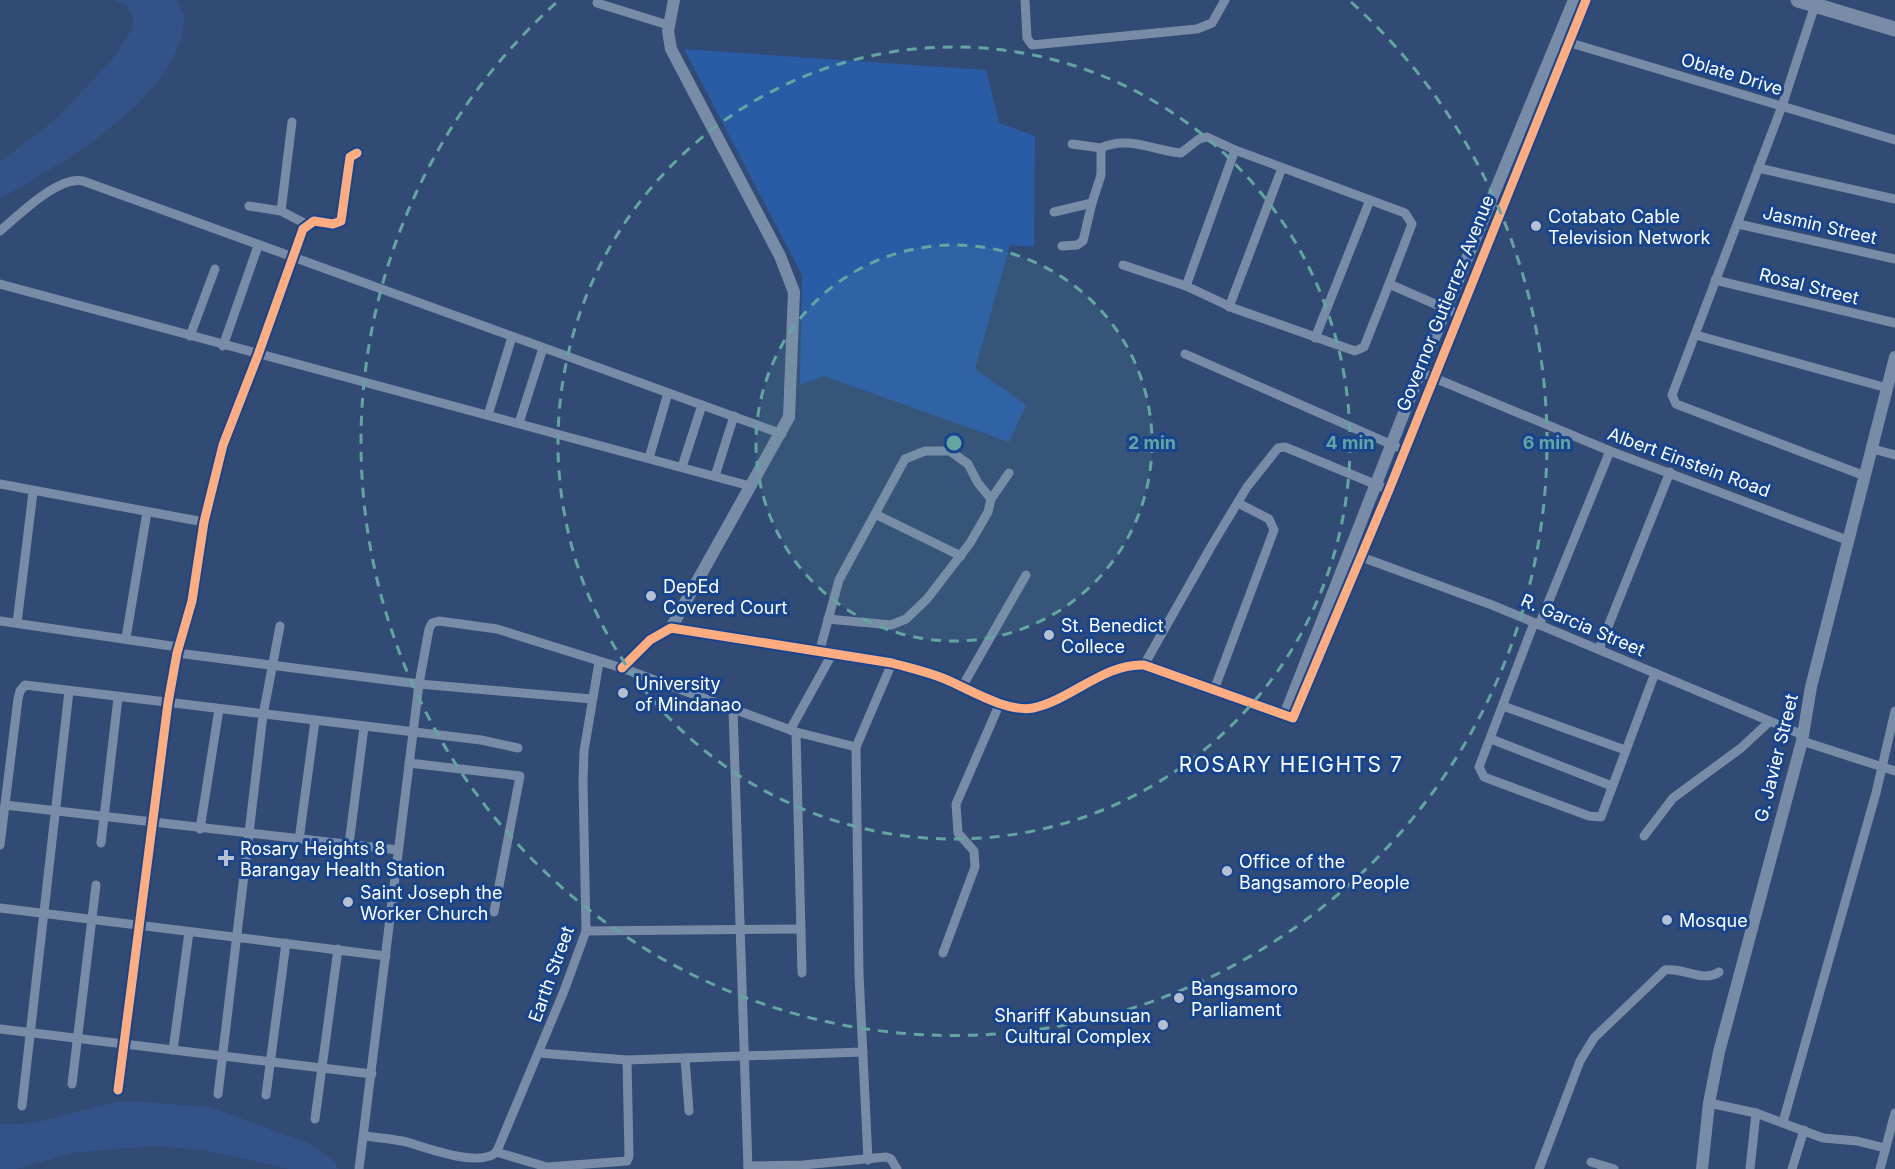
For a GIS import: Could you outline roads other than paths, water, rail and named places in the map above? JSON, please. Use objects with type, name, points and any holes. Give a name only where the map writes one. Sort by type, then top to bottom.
[{"type":"main road","points":[[1798,0],[1895,29]]},
{"type":"street","points":[[622,668],[650,640],[671,628],[750,486],[782,434],[790,406],[792,284],[671,49],[668,25],[674,0]]},
{"type":"street","points":[[1025,0],[1027,38],[1032,45],[1197,29],[1212,23],[1225,0]]},
{"type":"street","name":"Governor Gutierrez Avenue","points":[[1564,41],[1574,0]]},
{"type":"street","name":"Governor Gutierrez Avenue","points":[[1214,690],[1289,716],[1355,554],[1389,490],[1398,447],[1420,372],[1452,311],[1564,41],[1586,0]]},
{"type":"street","points":[[597,3],[668,25]]},
{"type":"street","points":[[1815,5],[1782,106],[1696,335],[1674,384],[1672,395],[1676,404],[1864,476]]},
{"type":"street","name":"Oblate Drive","points":[[1564,41],[1895,140]]},
{"type":"street","points":[[281,211],[292,122]]},
{"type":"street","points":[[1072,144],[1101,148],[1118,143],[1131,143],[1181,153],[1199,139],[1210,137],[1235,150],[1405,213],[1411,221],[1389,284],[1360,350],[1352,351],[1315,338],[1229,307],[1186,286],[1123,265]]},
{"type":"street","points":[[1062,246],[1077,245],[1083,241],[1101,175],[1101,148]]},
{"type":"street","points":[[1186,286],[1235,150]]},
{"type":"street","points":[[118,1090],[126,1044],[168,704],[178,650],[192,601],[204,522],[223,445],[306,224],[314,221],[333,224],[341,221],[350,157],[357,153]]},
{"type":"street","points":[[1229,307],[1282,168]]},
{"type":"street","points":[[1758,168],[1895,199]]},
{"type":"street","points":[[0,231],[60,184],[76,179],[782,434]]},
{"type":"street","points":[[1315,338],[1370,200]]},
{"type":"street","points":[[1054,212],[1092,203]]},
{"type":"street","points":[[249,206],[281,211],[306,224]]},
{"type":"street","name":"Jasmin Street","points":[[1738,224],[1895,259]]},
{"type":"street","points":[[223,345],[258,246]]},
{"type":"street","points":[[190,336],[215,269]]},
{"type":"street","name":"Rosal Street","points":[[1715,280],[1895,323]]},
{"type":"street","points":[[0,284],[258,356],[519,423],[750,486]]},
{"type":"street","points":[[1389,284],[1452,311]]},
{"type":"street","name":"Governor Gutierrez Avenue","points":[[1355,554],[1375,484],[1398,447],[1433,378],[1452,311]]},
{"type":"street","points":[[1696,335],[1887,388]]},
{"type":"street","points":[[488,415],[512,337]]},
{"type":"street","points":[[519,423],[543,348]]},
{"type":"street","points":[[1185,354],[1398,447]]},
{"type":"street","name":"G. Javier Street","points":[[1702,1169],[1709,1103],[1719,1052],[1802,738],[1811,687],[1895,357]]},
{"type":"street","name":"Albert Einstein Road","points":[[1420,372],[1610,451],[1848,540]]},
{"type":"street","points":[[649,458],[668,393]]},
{"type":"street","points":[[681,467],[702,405]]},
{"type":"street","points":[[715,476],[734,417]]},
{"type":"street","points":[[1144,665],[1238,503],[1275,451],[1282,447],[1389,490]]},
{"type":"street","points":[[1873,449],[1895,455]]},
{"type":"street","points":[[802,973],[793,731],[825,655],[828,619],[839,580],[902,462],[913,455],[936,450],[950,451],[961,457],[991,499]]},
{"type":"street","points":[[1610,451],[1503,706],[1479,771],[1484,777],[1499,783],[1598,818],[1603,815],[1655,673]]},
{"type":"street","points":[[828,619],[898,624],[915,611],[961,556],[988,512],[991,499],[1009,472]]},
{"type":"street","points":[[1599,649],[1670,472]]},
{"type":"street","points":[[0,484],[33,492],[204,522]]},
{"type":"street","points":[[17,623],[33,492]]},
{"type":"street","points":[[671,628],[825,655],[892,663],[919,670],[1000,703],[1022,709],[1032,708],[1121,669],[1144,665],[1214,690],[1274,530],[1269,519],[1238,503]]},
{"type":"street","points":[[126,638],[147,512]]},
{"type":"street","points":[[875,514],[961,556]]},
{"type":"street","name":"R. Garcia Street","points":[[1355,554],[1599,649],[1802,738],[1895,771]]},
{"type":"street","points":[[962,687],[1026,574]]},
{"type":"street","points":[[0,621],[126,638],[178,650],[271,666],[419,684],[592,699]]},
{"type":"street","points":[[358,1169],[365,1136],[412,732],[429,629],[432,623],[439,621],[497,629],[622,668],[793,731],[856,747]]},
{"type":"street","points":[[218,1094],[263,715],[280,626]]},
{"type":"street","name":"Earth Street","points":[[496,1152],[581,951],[586,931],[583,781],[592,699],[599,662]]},
{"type":"street","points":[[868,1160],[859,975],[856,747],[892,663]]},
{"type":"street","points":[[0,845],[20,690],[27,685],[118,698],[412,732],[518,748]]},
{"type":"street","points":[[22,1106],[69,692]]},
{"type":"street","points":[[101,843],[118,698]]},
{"type":"street","points":[[943,953],[975,867],[974,851],[958,833],[956,804],[1000,703]]},
{"type":"street","points":[[1503,706],[1625,750]]},
{"type":"street","points":[[200,829],[219,709]]},
{"type":"street","points":[[733,709],[748,1167],[803,1166],[888,1157],[897,1169]]},
{"type":"street","points":[[1783,1122],[1882,767],[1895,711]]},
{"type":"street","points":[[299,840],[315,721]]},
{"type":"street","points":[[1644,836],[1673,798],[1740,748],[1769,722]]},
{"type":"street","points":[[349,844],[364,727]]},
{"type":"street","points":[[1491,739],[1612,786]]},
{"type":"street","points":[[409,763],[482,769],[520,776],[494,912]]},
{"type":"street","points":[[5,805],[398,850]]},
{"type":"street","points":[[72,1084],[75,1038],[96,885]]},
{"type":"street","points":[[0,908],[386,956]]},
{"type":"street","points":[[586,931],[801,929]]},
{"type":"street","points":[[173,1050],[189,932]]},
{"type":"street","points":[[266,1095],[286,943]]},
{"type":"street","points":[[315,1119],[338,949]]},
{"type":"street","points":[[1539,1169],[1580,1061],[1600,1031],[1665,970],[1675,968],[1709,977],[1719,972]]},
{"type":"street","points":[[0,1029],[372,1074]]},
{"type":"street","points":[[539,1053],[627,1060],[863,1052]]},
{"type":"street","points":[[685,1058],[689,1111]]},
{"type":"street","points":[[365,1136],[402,1141],[443,1154],[483,1159],[491,1158],[496,1152],[547,1167],[627,1161],[629,1156],[627,1060]]},
{"type":"street","points":[[1709,1103],[1756,1113],[1823,1138],[1857,1141],[1885,1148]]},
{"type":"street","points":[[1750,1169],[1756,1113]]},
{"type":"street","points":[[1880,1169],[1895,1113]]},
{"type":"street","points":[[1792,1169],[1804,1130]]},
{"type":"street","points":[[1591,1162],[1601,1167],[1614,1169]]},
{"type":"place","name":"Cotabato Cable Television Network","points":[[1536,226]]},
{"type":"place","name":"DepEd Covered Court","points":[[651,596]]},
{"type":"place","name":"St. Benedict Collece","points":[[1049,635]]},
{"type":"place","name":"University of Mindanao","points":[[623,693]]},
{"type":"place","name":"Rosary Heights 8 Barangay Health Station","points":[[226,858]]},
{"type":"place","name":"Office of the Bangsamoro People","points":[[1227,871]]},
{"type":"place","name":"Saint Joseph the Worker Church","points":[[348,902]]},
{"type":"place","name":"Mosque","points":[[1667,920]]},
{"type":"place","name":"Bangsamoro Parliament","points":[[1179,998]]},
{"type":"place","name":"Shariff Kabunsuan Cultural Complex","points":[[1163,1025]]},
{"type":"district","name":"ROSARY HEIGHTS 7","points":[[1291,764]]}]
